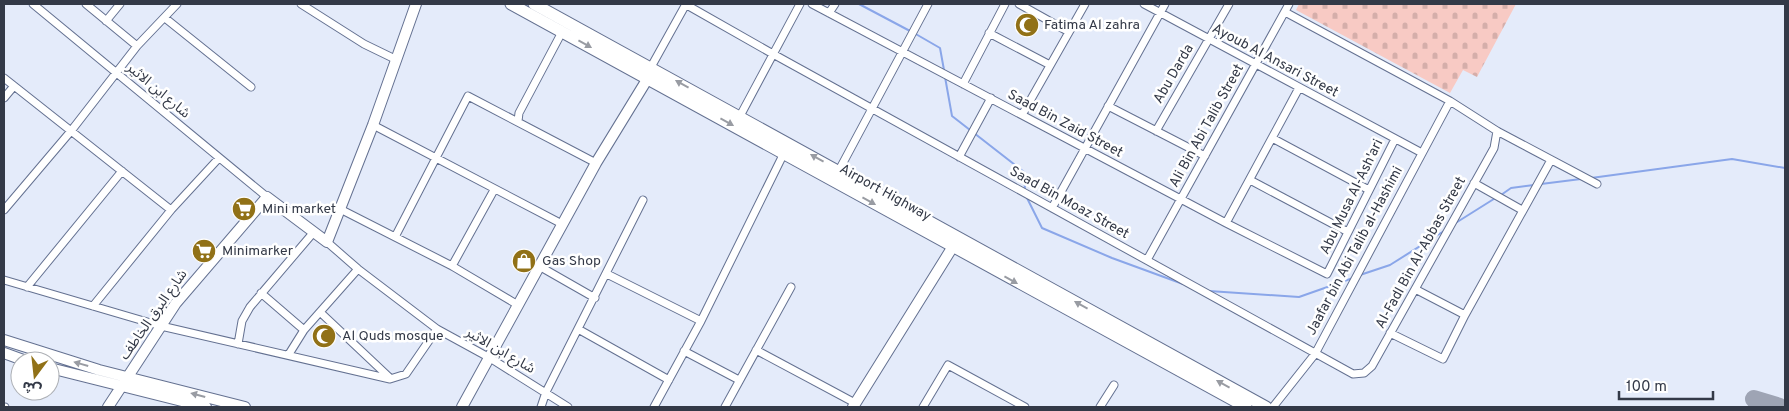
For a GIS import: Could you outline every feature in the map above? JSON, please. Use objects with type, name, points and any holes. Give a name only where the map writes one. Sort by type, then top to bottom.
[{"type":"highway","name":"Airport Highway","points":[[511,4],[562,32],[740,116],[1266,407]]},
{"type":"highway","name":"Airport Highway","points":[[534,4],[833,181],[952,248],[1246,407]]},
{"type":"main road","points":[[267,197],[313,234],[327,242],[342,210],[416,4]]},
{"type":"main road","points":[[462,407],[596,163],[650,73]]},
{"type":"main road","name":"شارع البرق الخاطف","points":[[108,407],[161,326],[200,273],[267,197]]},
{"type":"main road","points":[[854,405],[952,248]]},
{"type":"main road","points":[[4,340],[128,377],[245,407]]},
{"type":"main road","points":[[60,370],[206,407]]},
{"type":"street","name":"شارع ابن الاثير","points":[[33,4],[267,197]]},
{"type":"street","points":[[86,4],[137,46]]},
{"type":"street","points":[[106,21],[120,4]]},
{"type":"street","points":[[4,210],[71,131],[137,46],[177,4]]},
{"type":"street","points":[[301,4],[364,44],[397,60]]},
{"type":"street","points":[[650,73],[686,4]]},
{"type":"street","name":"Saad Bin Moaz Street","points":[[686,4],[872,109],[1353,374]]},
{"type":"street","points":[[740,116],[800,4]]},
{"type":"street","name":"Saad Bin Zaid Street","points":[[812,4],[1226,223],[1308,264]]},
{"type":"street","points":[[829,13],[834,4]]},
{"type":"street","points":[[833,181],[928,4]]},
{"type":"street","points":[[963,84],[1005,4]]},
{"type":"street","points":[[1019,4],[1069,32]]},
{"type":"street","points":[[1022,115],[1085,4]]},
{"type":"street","name":"Ayoub Al Ansari Street","points":[[1144,4],[1422,153]]},
{"type":"street","points":[[1052,208],[1165,4]]},
{"type":"street","name":"Abu Darda","points":[[1156,131],[1229,4]]},
{"type":"street","name":"Ali Bin Abi Talib Street","points":[[1147,260],[1289,4]]},
{"type":"street","points":[[1284,12],[1450,101],[1497,131],[1597,184]]},
{"type":"street","points":[[165,18],[251,87]]},
{"type":"street","points":[[518,121],[519,113],[562,32]]},
{"type":"street","points":[[990,33],[1050,65]]},
{"type":"street","points":[[4,78],[171,210]]},
{"type":"street","points":[[4,98],[14,86]]},
{"type":"street","points":[[1226,223],[1299,88]]},
{"type":"street","points":[[395,236],[468,96],[596,163]]},
{"type":"street","points":[[959,157],[991,98]]},
{"type":"street","name":"Jaafar bin Abi Talib al-Hashimi","points":[[1273,407],[1315,354],[1450,101]]},
{"type":"street","points":[[1108,106],[1205,156]]},
{"type":"street","points":[[373,125],[562,224]]},
{"type":"street","name":"Al-Fadl Bin Al-Abbas Street","points":[[1353,374],[1359,375],[1369,371],[1494,148],[1497,131]]},
{"type":"street","points":[[1272,138],[1369,190]]},
{"type":"street","name":"Abu Musa Al-Ash'ari","points":[[1308,264],[1327,274],[1395,139]]},
{"type":"street","points":[[654,407],[701,320],[784,153]]},
{"type":"street","points":[[93,306],[171,210],[219,158]]},
{"type":"street","points":[[1390,333],[1443,359],[1465,315],[1551,160]]},
{"type":"street","points":[[27,288],[122,171]]},
{"type":"street","points":[[1250,180],[1348,232]]},
{"type":"street","points":[[1474,183],[1522,210]]},
{"type":"street","points":[[452,266],[494,190]]},
{"type":"street","points":[[541,407],[546,392],[643,200]]},
{"type":"street","points":[[342,210],[452,266],[518,305]]},
{"type":"street","points":[[238,344],[246,314],[261,293],[313,234]]},
{"type":"street","name":"شارع ابن الاثير","points":[[327,242],[358,269],[437,330],[490,358],[568,407]]},
{"type":"street","points":[[539,266],[595,298]]},
{"type":"street","points":[[288,354],[304,330],[358,269]]},
{"type":"street","points":[[607,274],[701,320]]},
{"type":"street","points":[[4,280],[161,326],[390,379],[406,374],[437,330]]},
{"type":"street","points":[[725,407],[791,287]]},
{"type":"street","points":[[1415,288],[1465,315]]},
{"type":"street","points":[[261,293],[304,330]]},
{"type":"street","points":[[321,313],[390,379]]},
{"type":"street","points":[[578,329],[669,380]]},
{"type":"street","points":[[756,350],[854,405]]},
{"type":"street","points":[[684,351],[740,380]]},
{"type":"street","points":[[923,407],[948,366],[1025,407]]},
{"type":"street","points":[[1100,407],[1114,386]]},
{"type":"green space","points":[[1299,4],[1516,4],[1477,77],[1463,70],[1450,93],[1296,10]]},
{"type":"waterway","points":[[859,4],[910,31]]},
{"type":"waterway","points":[[914,33],[940,48],[944,70]]},
{"type":"waterway","points":[[945,77],[952,116],[970,130]]},
{"type":"waterway","points":[[974,133],[1024,172],[1025,191]]},
{"type":"waterway","points":[[1591,178],[1732,159],[1785,168]]},
{"type":"waterway","points":[[1541,184],[1581,179]]},
{"type":"waterway","points":[[1501,195],[1511,188],[1534,185]]},
{"type":"waterway","points":[[1454,224],[1497,197]]},
{"type":"waterway","points":[[1027,198],[1042,228],[1112,258],[1183,284]]},
{"type":"waterway","points":[[1360,275],[1390,265],[1444,231]]},
{"type":"waterway","points":[[1209,291],[1299,297],[1353,278]]},
{"type":"taxiway","points":[[1754,399],[1780,407]]},
{"type":"place","name":"Fatima Al zahra","points":[[1027,25]]},
{"type":"place","name":"Mini market","points":[[244,209]]},
{"type":"place","name":"Minimarker","points":[[204,251]]},
{"type":"place","name":"Gas Shop","points":[[524,261]]},
{"type":"place","name":"Al Quds mosque","points":[[324,336]]}]
